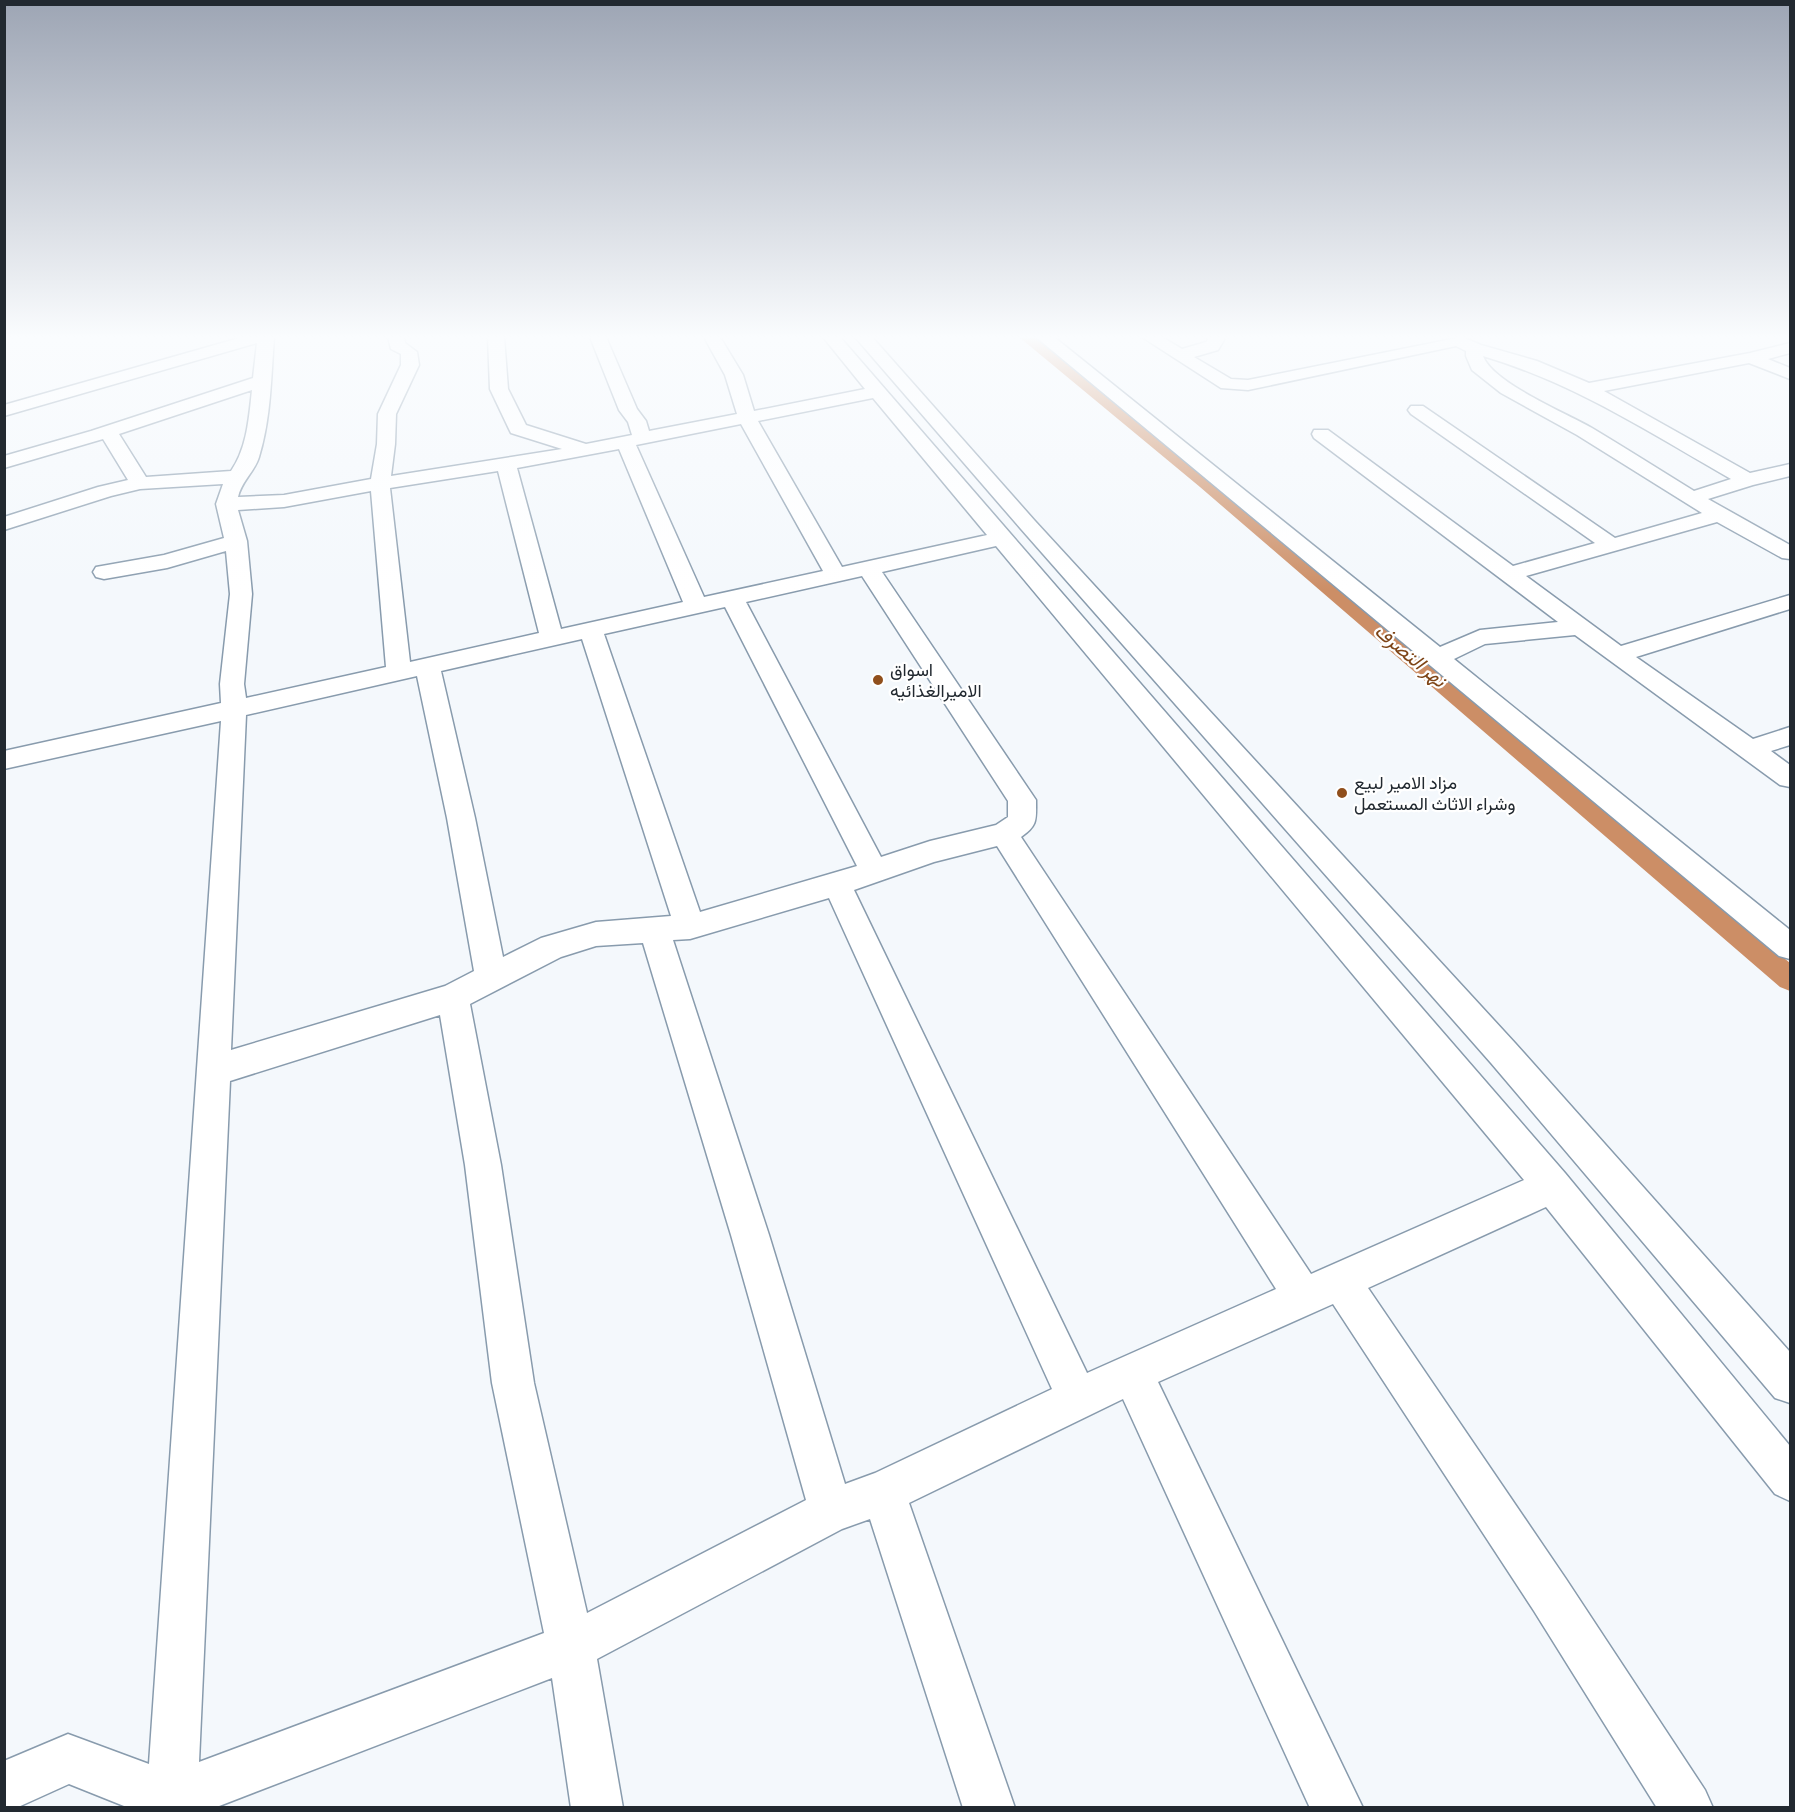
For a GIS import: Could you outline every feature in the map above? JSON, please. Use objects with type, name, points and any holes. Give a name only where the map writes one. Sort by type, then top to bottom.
[{"type":"street","points":[[4,462],[140,422]]},
{"type":"street","points":[[172,1798],[234,709],[232,684],[241,594],[236,542],[226,504],[229,490],[249,459],[257,422]]},
{"type":"street","points":[[387,422],[380,483],[399,672]]},
{"type":"street","points":[[514,422],[518,429],[583,449]]},
{"type":"street","points":[[637,422],[630,451],[697,607]]},
{"type":"street","points":[[226,504],[284,501],[380,483],[506,464],[728,422]]},
{"type":"street","points":[[749,422],[836,575]]},
{"type":"street","points":[[902,422],[1004,538],[1186,756],[1552,1186],[1791,1479]]},
{"type":"street","points":[[937,422],[1503,1053],[1791,1383]]},
{"type":"street","points":[[1148,422],[1791,947]]},
{"type":"street","points":[[1434,422],[1612,545]]},
{"type":"street","points":[[1567,422],[1719,515],[1791,553]]},
{"type":"street","points":[[1584,431],[1628,422]]},
{"type":"street","points":[[1644,422],[1747,480]]},
{"type":"street","points":[[108,432],[140,483]]},
{"type":"street","points":[[1321,434],[1617,655],[1791,778]]},
{"type":"street","points":[[506,464],[552,637]]},
{"type":"street","points":[[1692,498],[1747,480],[1791,470]]},
{"type":"street","points":[[4,524],[105,491],[140,483],[237,477]]},
{"type":"street","points":[[1510,574],[1719,515]]},
{"type":"street","points":[[4,760],[1004,538]]},
{"type":"street","points":[[104,572],[167,561],[236,542]]},
{"type":"street","points":[[212,1071],[453,997],[491,976],[563,944],[596,934],[690,927],[837,884],[930,852],[1004,834],[1022,822],[1022,800],[868,568]]},
{"type":"street","points":[[732,598],[874,871]]},
{"type":"street","points":[[1617,655],[1791,602]]},
{"type":"street","points":[[1437,658],[1480,637],[1581,627]]},
{"type":"street","points":[[590,630],[690,927]]},
{"type":"street","points":[[427,665],[461,818],[491,976]]},
{"type":"street","points":[[1749,749],[1791,736]]},
{"type":"street","points":[[1004,834],[1304,1298]]},
{"type":"street","points":[[837,884],[1078,1399]]},
{"type":"street","points":[[654,928],[750,1235],[831,1511]]},
{"type":"street","points":[[453,997],[483,1165],[513,1383],[571,1647],[597,1808]]},
{"type":"street","points":[[4,1787],[68,1759],[172,1798],[571,1647],[831,1511],[883,1492],[1132,1373],[1344,1281],[1552,1186]]},
{"type":"street","points":[[1344,1281],[1347,1291],[1550,1595],[1687,1808]]},
{"type":"street","points":[[1132,1373],[1337,1808]]},
{"type":"street","points":[[883,1492],[989,1808]]},
{"type":"waterway","name":"نهر التصرف","points":[[1130,422],[1206,483],[1790,979]]},
{"type":"place","name":"اسواق الاميرالغذائيه","points":[[878,680]]},
{"type":"place","name":"مزاد الامير لبيع وشراء الاثاث المستعمل","points":[[1342,793]]}]
